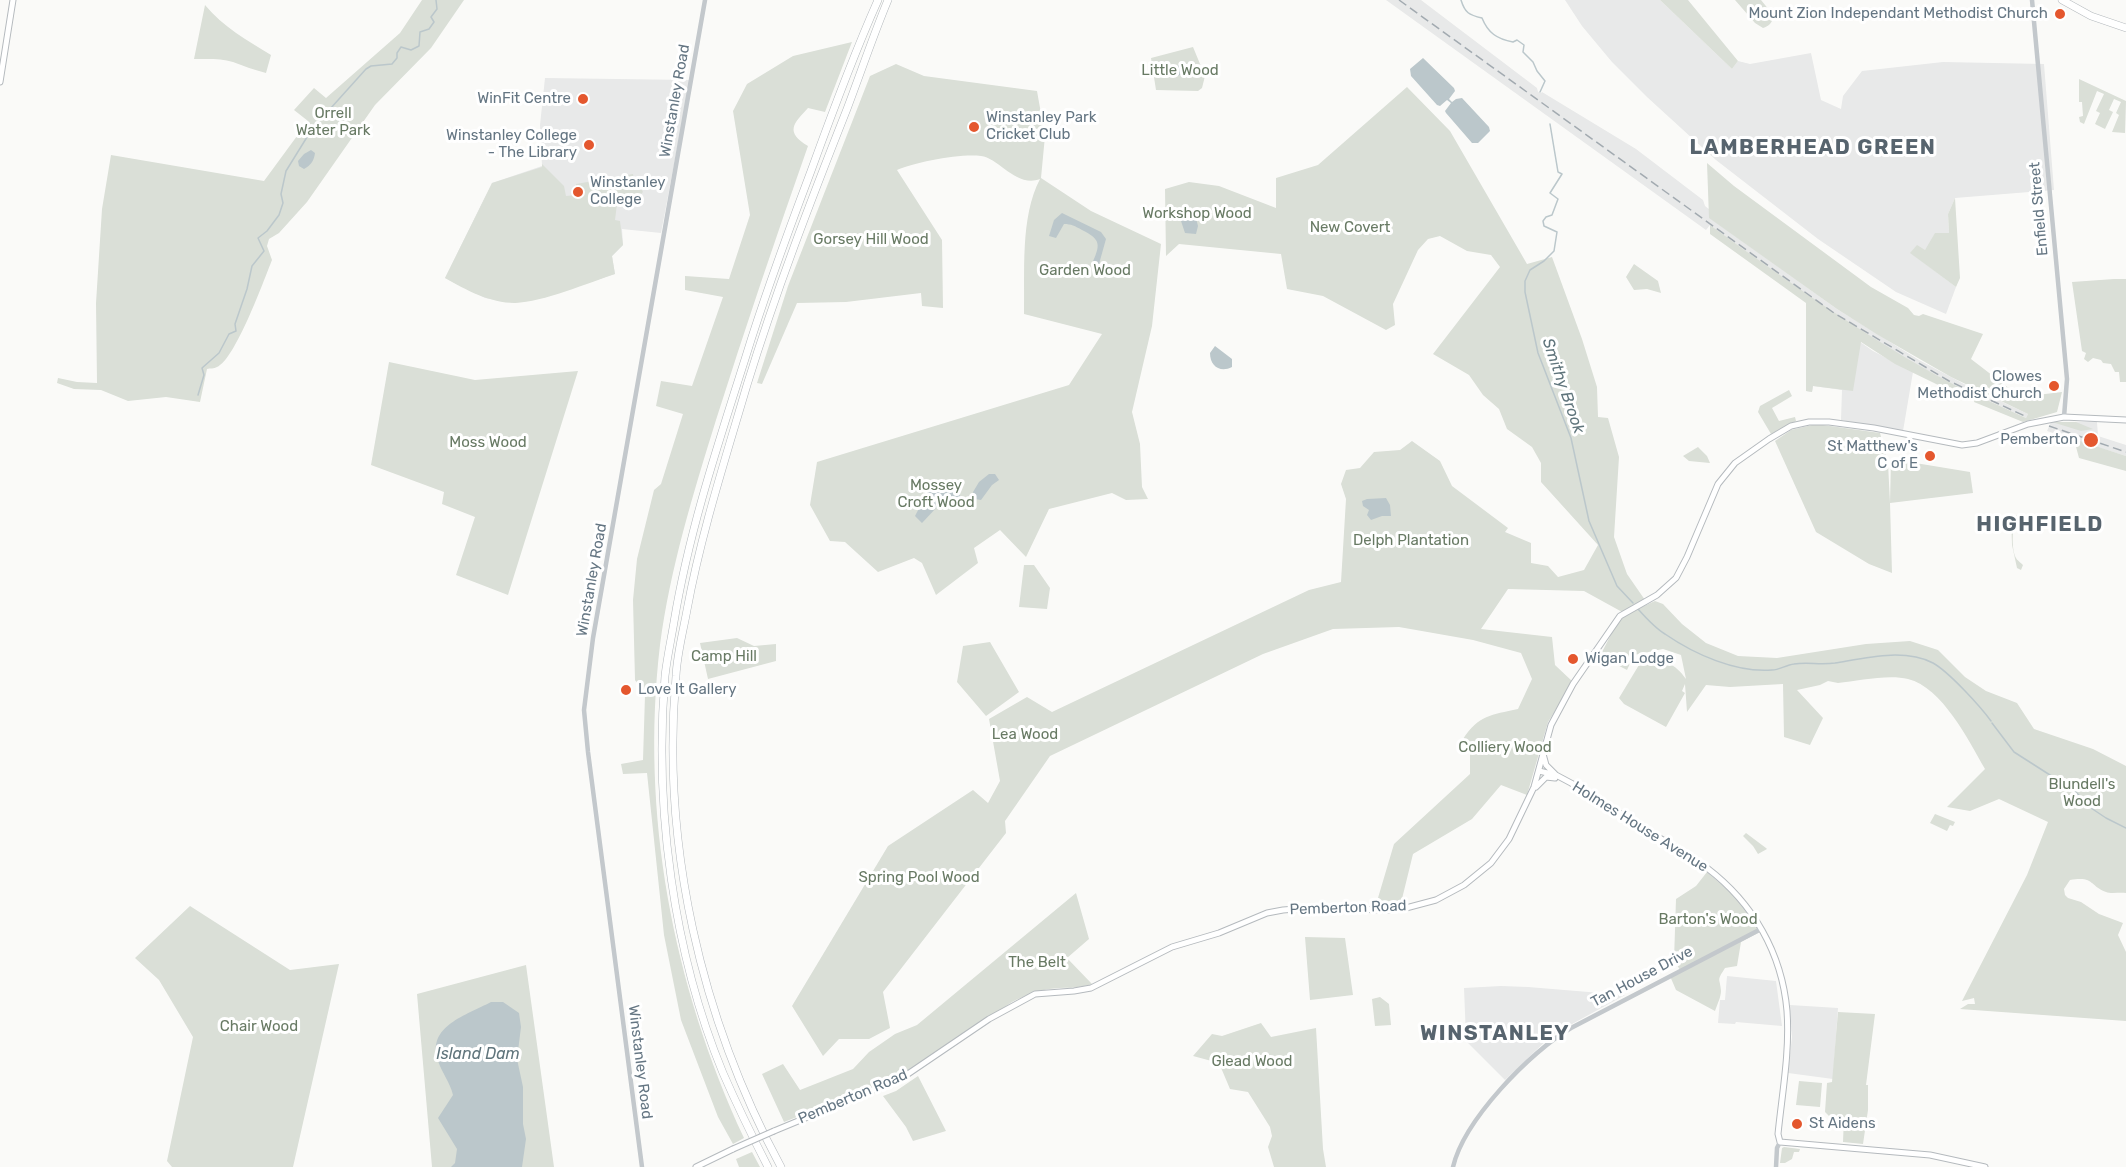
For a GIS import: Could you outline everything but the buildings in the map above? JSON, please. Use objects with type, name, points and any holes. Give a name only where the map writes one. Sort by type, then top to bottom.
[{"type":"highway","points":[[768,1167],[723,1071],[699,1002],[681,933],[669,865],[665,814],[662,737],[666,674],[681,580],[705,484],[765,294],[844,81],[878,0]]},
{"type":"highway","points":[[781,1167],[761,1131],[730,1060],[701,967],[683,878],[675,794],[673,734],[676,675],[695,567],[761,339],[798,232],[888,0]]},
{"type":"highway","points":[[2062,0],[2091,15],[2126,28]]},
{"type":"main road","points":[[0,82],[12,0]]},
{"type":"main road","name":"Pemberton Road","points":[[696,1167],[774,1131],[902,1078],[989,1019],[1035,994],[1091,988],[1172,947],[1219,933],[1267,913],[1308,908],[1396,910],[1446,896],[1472,879],[1499,855],[1509,838],[1532,794],[1549,729],[1564,699],[1609,630],[1620,616],[1657,595],[1676,578],[1688,557],[1718,484],[1736,463],[1791,426],[1819,422],[1874,428],[1952,444],[1967,444],[1996,437],[2028,424],[2064,417],[2126,420]]},
{"type":"main road","points":[[1543,753],[1546,765],[1556,775]]},
{"type":"main road","name":"Holmes House Avenue","points":[[1539,771],[1556,775],[1571,783],[1706,866],[1749,908],[1768,940],[1778,964],[1786,1010],[1787,1029],[1780,1142]]},
{"type":"main road","points":[[1532,794],[1546,777],[1571,783]]},
{"type":"main road","points":[[1780,1142],[1930,1155],[1985,1167]]},
{"type":"street","name":"Winstanley Road","points":[[642,1167],[584,710],[592,648],[705,0]]},
{"type":"street","name":"Enfield Street","points":[[2032,0],[2067,379],[2064,417]]},
{"type":"street","name":"Tan House Drive","points":[[1453,1167],[1467,1132],[1481,1113],[1548,1044],[1571,1028],[1761,929]]},
{"type":"street","name":"Holmes House Avenue","points":[[1776,1167],[1777,1148],[1780,1142]]},
{"type":"shaded area","points":[[1386,0],[1421,0],[1537,88],[1538,92],[1542,92],[1636,149],[1703,200],[1705,206],[1710,210],[1710,218],[1837,309],[1919,360],[2028,414],[2026,418],[1948,382],[1833,314],[1710,225],[1706,230]]},
{"type":"shaded area","points":[[1565,0],[1660,0],[1732,69],[1738,61],[1750,64],[1811,53],[1821,100],[1841,109],[1843,96],[1862,71],[1943,62],[2044,64],[2054,190],[1955,198],[1948,214],[1949,233],[1925,250],[1911,253],[1956,287],[1946,314],[1896,292],[1818,239],[1716,160],[1612,62],[1582,26]]},
{"type":"shaded area","name":"Winstanley College","points":[[545,78],[690,80],[661,233],[622,229],[623,245],[612,256],[615,274],[551,295],[515,303],[485,298],[445,278],[492,183],[542,166],[540,125]]},
{"type":"shaded area","points":[[1806,304],[1873,351],[1913,372],[1903,431],[1841,420],[1842,390],[1813,386],[1812,392],[1806,391]]},
{"type":"shaded area","points":[[2051,422],[2097,422],[2098,436],[2126,445],[2126,456],[2047,431]]},
{"type":"shaded area","points":[[1727,976],[1776,981],[1782,1026],[1736,1022],[1735,1024],[1718,1023],[1720,1000],[1725,1000]]},
{"type":"shaded area","points":[[1501,986],[1625,995],[1552,1035],[1505,1080],[1464,1039],[1466,1038],[1464,988]]},
{"type":"shaded area","points":[[1790,1005],[1838,1008],[1833,1079],[1788,1073],[1792,1037]]},
{"type":"green space","name":"Orrell Water Park","points":[[422,0],[464,0],[431,48],[375,105],[307,202],[279,233],[269,239],[267,246],[272,260],[256,301],[232,350],[216,368],[207,369],[200,402],[166,397],[128,401],[101,390],[74,389],[57,383],[58,378],[97,383],[96,303],[102,209],[111,155],[264,181],[308,121],[294,110],[314,88],[326,98],[400,33]]},
{"type":"green space","points":[[1660,0],[1688,0],[1738,61],[1732,69]]},
{"type":"green space","points":[[1735,0],[1761,0],[1774,16],[1772,21],[1763,28],[1755,23]]},
{"type":"green space","points":[[205,5],[227,27],[271,55],[266,73],[228,61],[194,59]]},
{"type":"green space","points":[[852,42],[825,112],[808,108],[795,123],[796,136],[808,146],[749,317],[699,476],[676,560],[660,645],[655,708],[655,772],[659,835],[668,898],[681,959],[698,1020],[719,1080],[744,1138],[733,1144],[718,1117],[681,1020],[664,935],[647,773],[623,774],[621,764],[643,760],[645,695],[635,680],[633,600],[637,559],[654,490],[661,484],[683,414],[656,406],[661,381],[692,386],[723,297],[685,290],[685,276],[729,279],[750,215],[733,111],[747,84],[793,56]]},
{"type":"green space","name":"Little Wood","points":[[1193,47],[1205,76],[1202,88],[1198,91],[1156,90],[1151,58]]},
{"type":"green space","points":[[896,64],[924,76],[1037,91],[1045,136],[1041,178],[1091,211],[1161,244],[1152,326],[1132,412],[1140,444],[1142,487],[1148,499],[1126,500],[1112,493],[1049,509],[1026,557],[1000,530],[974,548],[978,563],[936,595],[922,563],[914,558],[878,572],[845,542],[830,541],[810,505],[817,462],[1069,385],[1102,334],[1024,314],[1026,227],[1029,210],[1040,179],[1031,181],[1023,179],[981,156],[951,157],[897,170],[942,240],[943,308],[922,306],[921,293],[846,302],[797,303],[762,384],[757,383],[788,286],[870,76]]},
{"type":"green space","points":[[2079,79],[2126,101],[2125,133],[2112,132],[2119,115],[2116,113],[2121,102],[2114,99],[2109,110],[2113,112],[2105,129],[2095,124],[2100,113],[2096,111],[2104,94],[2097,91],[2084,124],[2080,122],[2079,117],[2083,116],[2082,102],[2079,102]]},
{"type":"green space","points":[[1407,87],[1450,131],[1527,264],[1552,257],[1597,387],[1598,417],[1608,418],[1619,457],[1614,537],[1627,574],[1645,600],[1624,613],[1584,591],[1508,589],[1481,629],[1552,637],[1555,665],[1573,682],[1548,722],[1527,795],[1501,785],[1472,819],[1413,854],[1400,907],[1375,908],[1394,844],[1470,774],[1470,748],[1463,739],[1469,731],[1486,717],[1518,709],[1532,679],[1521,653],[1473,640],[1399,627],[1333,629],[1263,654],[1050,756],[1005,821],[1006,833],[883,992],[890,1028],[869,1039],[839,1039],[823,1056],[792,1006],[888,846],[973,790],[988,803],[1000,781],[989,719],[1027,697],[1052,712],[1309,590],[1341,582],[1346,499],[1341,484],[1346,470],[1360,468],[1374,452],[1400,450],[1412,441],[1440,461],[1452,486],[1508,528],[1505,532],[1531,543],[1531,563],[1548,566],[1558,577],[1584,570],[1598,545],[1541,482],[1541,463],[1532,447],[1507,429],[1499,409],[1483,395],[1469,375],[1433,354],[1500,267],[1491,255],[1467,251],[1440,236],[1428,239],[1418,250],[1393,304],[1395,325],[1386,330],[1323,296],[1287,289],[1281,254],[1179,244],[1166,256],[1165,189],[1189,182],[1219,186],[1276,208],[1276,178],[1318,165]]},
{"type":"green space","points":[[1707,163],[1734,186],[1871,287],[1908,308],[1914,315],[1923,314],[1983,334],[1971,359],[2010,389],[2020,391],[2020,397],[2062,392],[2057,412],[2023,422],[1974,402],[1976,395],[2026,418],[2028,414],[1951,377],[1878,335],[1837,309],[1709,218]]},
{"type":"green space","points":[[542,164],[564,186],[566,196],[578,195],[576,184],[633,174],[634,181],[638,181],[638,185],[641,185],[640,190],[643,192],[637,198],[618,196],[615,220],[620,221],[623,245],[612,256],[615,274],[552,296],[515,303],[487,298],[445,278],[492,183],[542,167]]},
{"type":"green space","points":[[1955,198],[1960,278],[1956,287],[1910,253],[1917,245],[1925,250],[1935,233],[1949,233],[1948,214]]},
{"type":"green space","points":[[1710,225],[1871,336],[1974,395],[1969,400],[1895,364],[1861,342],[1853,391],[1813,386],[1812,392],[1806,391],[1806,303],[1710,234]]},
{"type":"green space","points":[[1634,264],[1658,281],[1661,293],[1647,289],[1634,290],[1626,277]]},
{"type":"green space","points":[[2126,279],[2126,382],[2120,382],[2119,372],[2115,372],[2111,364],[2093,358],[2088,362],[2084,359],[2086,353],[2082,351],[2072,282]]},
{"type":"green space","name":"Moss Wood","points":[[389,362],[475,380],[578,371],[508,595],[456,575],[475,517],[442,504],[444,492],[371,465]]},
{"type":"green space","points":[[1789,390],[1792,396],[1772,408],[1779,421],[1795,417],[1796,421],[1771,434],[1758,412],[1760,406]]},
{"type":"green space","points":[[2052,422],[2076,422],[2093,429],[2081,431]]},
{"type":"green space","points":[[1816,424],[1880,433],[1888,463],[1892,573],[1869,564],[1816,532],[1775,441],[1791,430]]},
{"type":"green space","points":[[2077,440],[2126,456],[2126,471],[2079,458],[2075,443]]},
{"type":"green space","points":[[1698,447],[1710,463],[1689,461],[1683,456]]},
{"type":"green space","points":[[1891,459],[1970,472],[1973,493],[1890,503]]},
{"type":"green space","points":[[2011,515],[2018,515],[2014,523],[2013,542],[2014,554],[2023,565],[2021,570],[2017,568],[2012,545]]},
{"type":"green space","points":[[1024,565],[1034,565],[1050,588],[1047,609],[1019,607]]},
{"type":"green space","name":"Blundell's Wood","points":[[1655,601],[1663,604],[1682,624],[1706,643],[1738,656],[1777,658],[1866,644],[1910,641],[1938,650],[1965,677],[1986,691],[2017,703],[2034,729],[2093,749],[2126,766],[2126,893],[2106,892],[2084,879],[2070,880],[2064,889],[2068,898],[2123,923],[2118,935],[2126,952],[2126,1021],[1960,1009],[1968,1004],[1975,1004],[1974,998],[1962,1001],[2027,875],[2048,822],[1999,799],[1970,811],[1947,807],[1985,769],[1953,716],[1932,692],[1908,679],[1891,677],[1838,683],[1828,681],[1797,690],[1823,718],[1810,745],[1784,737],[1783,684],[1730,687],[1706,685],[1687,712],[1685,684],[1682,691],[1685,693],[1666,727],[1624,704],[1619,698],[1645,655],[1668,663],[1686,679],[1681,655],[1663,649],[1634,655],[1627,670],[1600,656],[1620,617]]},
{"type":"green space","name":"Camp Hill","points":[[737,638],[754,646],[776,644],[776,661],[708,679],[700,643]]},
{"type":"green space","points":[[990,642],[1019,692],[986,716],[957,682],[963,646]]},
{"type":"green space","points":[[1935,814],[1955,822],[1953,826],[1950,825],[1947,831],[1930,823]]},
{"type":"green space","points":[[1746,833],[1767,849],[1758,854],[1743,836]]},
{"type":"green space","name":"Barton's Wood","points":[[1707,872],[1739,900],[1760,932],[1741,942],[1737,966],[1725,968],[1720,976],[1721,993],[1715,1011],[1676,990],[1670,976],[1680,970],[1674,960],[1676,899],[1696,886]]},
{"type":"green space","name":"The Belt","points":[[1076,893],[1089,939],[1067,958],[1092,984],[1035,992],[1012,1002],[903,1076],[784,1122],[762,1074],[783,1064],[800,1090],[853,1069],[869,1052],[895,1034],[917,1025]]},
{"type":"green space","name":"Chair Wood","points":[[190,906],[290,970],[339,964],[293,1167],[172,1167],[167,1161],[193,1037],[159,980],[135,958]]},
{"type":"green space","points":[[1305,937],[1345,938],[1353,995],[1310,1000]]},
{"type":"green space","points":[[526,965],[554,1167],[432,1167],[417,994]]},
{"type":"green space","points":[[1380,997],[1389,1004],[1391,1025],[1375,1026],[1372,999]]},
{"type":"green space","points":[[1838,1012],[1875,1014],[1866,1085],[1868,1085],[1868,1110],[1863,1144],[1843,1142],[1844,1117],[1829,1116],[1825,1112],[1827,1083],[1832,1082]]},
{"type":"green space","name":"Glead Wood","points":[[1261,1023],[1271,1037],[1316,1028],[1326,1167],[1274,1167],[1268,1147],[1272,1136],[1270,1127],[1248,1092],[1230,1089],[1219,1063],[1193,1056],[1212,1034],[1222,1036]]},
{"type":"green space","points":[[918,1076],[946,1131],[913,1141],[906,1127],[883,1096],[896,1091]]},
{"type":"green space","points":[[1799,1081],[1822,1083],[1820,1107],[1796,1105]]},
{"type":"green space","points":[[1782,1148],[1800,1149],[1799,1152],[1794,1152],[1792,1159],[1780,1163]]},
{"type":"green space","points":[[752,1152],[760,1167],[739,1167],[736,1159]]},
{"type":"water","points":[[1423,58],[1454,88],[1455,91],[1449,99],[1452,102],[1462,98],[1489,127],[1490,131],[1478,143],[1472,143],[1446,113],[1451,103],[1447,100],[1440,106],[1437,105],[1411,76],[1410,69]]},
{"type":"water","points":[[1183,63],[1189,67],[1184,73],[1178,76],[1173,73],[1171,69]]},
{"type":"water","points":[[311,150],[315,153],[314,158],[304,169],[299,166],[298,161]]},
{"type":"water","points":[[1062,213],[1101,232],[1106,239],[1099,264],[1092,264],[1098,244],[1088,234],[1064,224],[1056,238],[1049,236],[1054,220]]},
{"type":"water","points":[[1189,214],[1196,218],[1198,226],[1196,234],[1185,233],[1181,221],[1182,215]]},
{"type":"water","points":[[1215,346],[1232,359],[1232,367],[1220,369],[1214,365],[1210,353]]},
{"type":"water","points":[[989,474],[995,474],[999,480],[992,485],[981,500],[975,499],[973,492],[979,482]]},
{"type":"water","points":[[937,484],[948,484],[958,490],[961,498],[937,507],[922,523],[915,516],[928,491]]},
{"type":"water","points":[[1386,498],[1390,505],[1391,516],[1371,520],[1367,515],[1369,510],[1363,506],[1362,501]]},
{"type":"water","name":"Island Dam","points":[[491,1002],[503,1002],[519,1013],[521,1027],[517,1059],[523,1087],[523,1124],[526,1139],[522,1167],[451,1167],[455,1163],[457,1149],[438,1118],[453,1095],[438,1061],[436,1049],[438,1039],[451,1023]]},
{"type":"waterway","points":[[198,395],[204,375],[202,368],[219,353],[229,334],[236,331],[235,324],[252,266],[264,251],[258,238],[267,231],[279,215],[283,203],[281,194],[286,171],[312,129],[366,69],[371,66],[392,64],[401,47],[411,50],[419,46],[420,32],[429,29],[434,22],[431,17],[437,9],[436,0]]},
{"type":"waterway","name":"Smithy Brook","points":[[1461,0],[1466,11],[1482,18],[1487,28],[1498,37],[1513,42],[1517,40],[1524,45],[1523,52],[1533,62],[1545,81],[1540,92]]},
{"type":"waterway","name":"Smithy Brook","points":[[1550,124],[1558,172],[1562,174],[1550,193],[1558,199],[1552,215],[1543,221],[1544,226],[1557,232],[1554,251],[1530,270],[1525,281],[1525,292],[1538,353],[1571,438],[1589,521],[1617,586],[1633,603]]},
{"type":"waterway","name":"Smithy Brook","points":[[1638,609],[1658,629],[1676,641],[1716,661],[1744,668],[1775,670],[1794,664],[1830,664],[1897,655],[1922,658],[1947,674],[1972,698],[1991,721]]},
{"type":"waterway","name":"Smithy Brook","points":[[1992,723],[2014,752],[2075,791],[2091,808],[2126,828]]},
{"type":"railway","points":[[1399,0],[1834,313],[1949,381],[2027,417]]},
{"type":"railway","points":[[2049,426],[2126,452]]},
{"type":"place","name":"Mount Zion Independant Methodist Church","points":[[2060,14]]},
{"type":"place","name":"WinFit Centre","points":[[583,99]]},
{"type":"place","name":"Winstanley Park Cricket Club","points":[[974,127]]},
{"type":"place","name":"Winstanley College - The Library","points":[[589,145]]},
{"type":"place","name":"Winstanley College","points":[[578,192]]},
{"type":"place","name":"Clowes Methodist Church","points":[[2054,386]]},
{"type":"place","name":"Pemberton","points":[[2091,440]]},
{"type":"place","name":"St Matthew's C of E","points":[[1930,456]]},
{"type":"place","name":"Wigan Lodge","points":[[1573,659]]},
{"type":"place","name":"Love It Gallery","points":[[626,690]]},
{"type":"place","name":"St Aidens","points":[[1797,1124]]},
{"type":"district","name":"LAMBERHEAD GREEN","points":[[1813,148]]},
{"type":"district","name":"HIGHFIELD","points":[[2040,525]]},
{"type":"district","name":"WINSTANLEY","points":[[1495,1034]]},
{"type":"park label","name":"Workshop Wood","points":[[1197,214]]},
{"type":"park label","name":"New Covert","points":[[1350,228]]},
{"type":"park label","name":"Gorsey Hill Wood","points":[[871,240]]},
{"type":"park label","name":"Garden Wood","points":[[1085,271]]},
{"type":"park label","name":"Mossey Croft Wood","points":[[936,494]]},
{"type":"park label","name":"Delph Plantation","points":[[1411,541]]},
{"type":"park label","name":"Lea Wood","points":[[1025,735]]},
{"type":"park label","name":"Colliery Wood","points":[[1505,748]]},
{"type":"park label","name":"Spring Pool Wood","points":[[919,878]]}]
